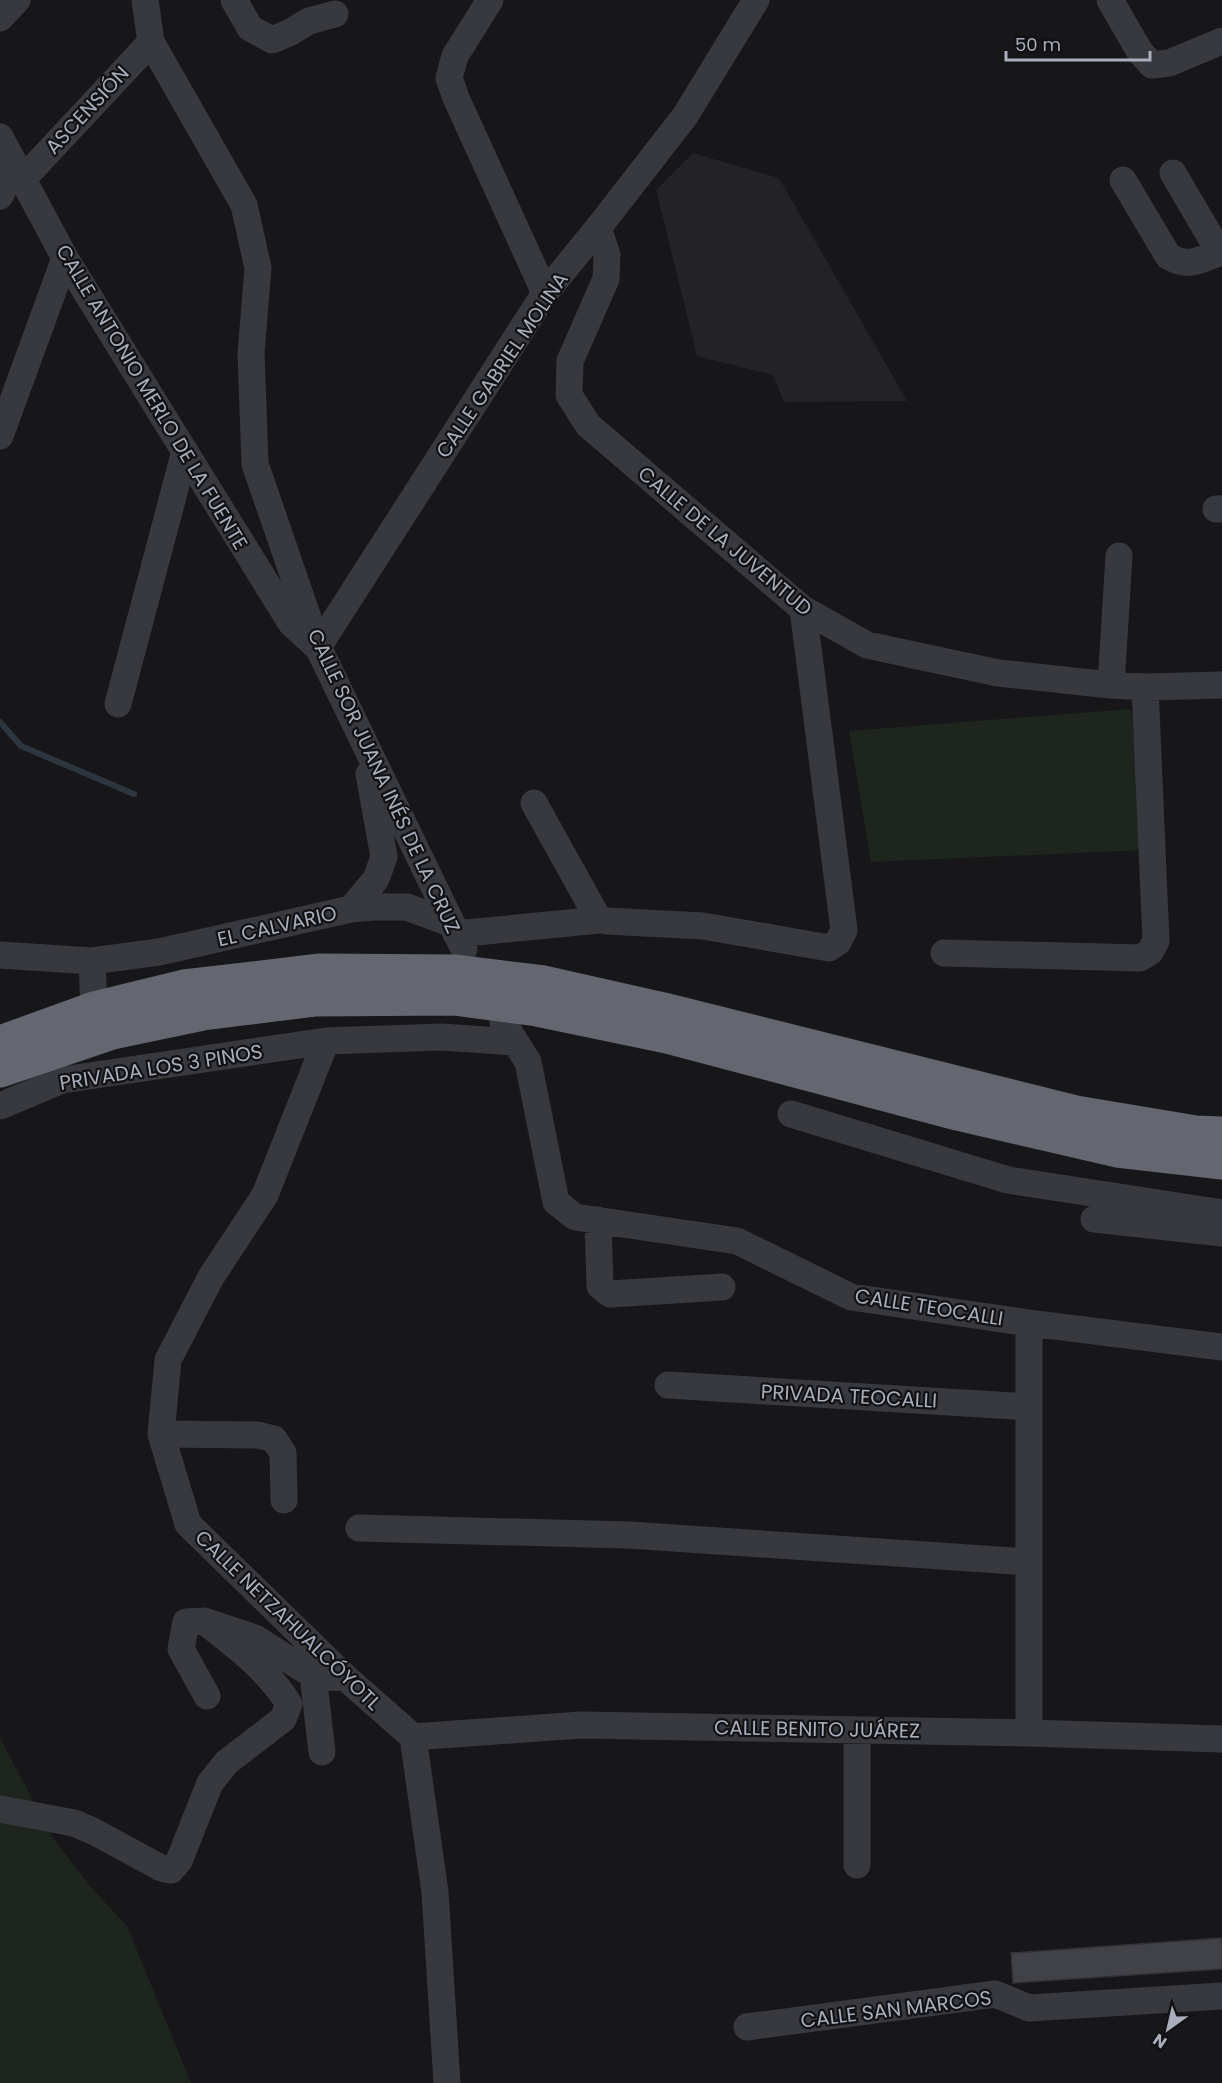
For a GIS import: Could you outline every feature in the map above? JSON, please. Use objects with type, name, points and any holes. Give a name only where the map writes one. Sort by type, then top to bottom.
[{"type":"highway","points":[[0,1042],[94,1008],[184,986],[320,970],[454,971],[544,982],[1076,1112],[1197,1132],[1222,1133]]},
{"type":"highway","points":[[0,1071],[112,1032],[203,1014],[316,1000],[454,999],[537,1010],[667,1036],[957,1114],[1117,1151],[1222,1163]]},
{"type":"street","points":[[0,18],[17,0]]},
{"type":"street","name":"CALLE SOR JUANA INÉS DE LA CRUZ","points":[[145,0],[151,42],[244,205],[258,268],[251,353],[255,464],[318,647],[456,935]]},
{"type":"street","points":[[234,0],[250,28],[272,40],[309,21],[335,14]]},
{"type":"street","points":[[490,0],[455,56],[449,78],[545,294]]},
{"type":"street","name":"CALLE GABRIEL MOLINA","points":[[318,647],[545,294],[685,116],[756,0]]},
{"type":"street","points":[[1110,0],[1140,52],[1152,65],[1169,63],[1222,41]]},
{"type":"street","name":"ASCENSIÓN","points":[[0,196],[19,171],[151,42]]},
{"type":"street","name":"CALLE ANTONIO MERLO DE LA FUENTE","points":[[0,136],[65,258],[291,623],[318,647]]},
{"type":"street","points":[[1123,180],[1168,256],[1179,263],[1190,263],[1221,252],[1173,173]]},
{"type":"street","name":"CALLE DE LA JUVENTUD","points":[[598,228],[607,255],[606,279],[570,362],[569,395],[588,425],[803,609],[867,645],[998,673],[1145,687],[1222,685]]},
{"type":"street","points":[[0,436],[65,258]]},
{"type":"street","points":[[118,704],[185,452]]},
{"type":"street","points":[[1111,685],[1119,556]]},
{"type":"street","points":[[608,921],[703,926],[829,948],[838,942],[844,930],[803,609]]},
{"type":"street","points":[[944,953],[1140,958],[1150,952],[1156,941],[1145,687]]},
{"type":"street","name":"EL CALVARIO","points":[[0,955],[92,961],[159,952],[351,909],[376,879],[384,856],[362,738]]},
{"type":"street","points":[[351,909],[407,907],[456,935],[599,920],[534,803]]},
{"type":"street","points":[[92,961],[94,1008]]},
{"type":"street","name":"PRIVADA LOS 3 PINOS","points":[[0,1106],[62,1080],[326,1041],[509,1032]]},
{"type":"street","name":"CALLE TEOCALLI","points":[[509,1032],[528,1062],[556,1202],[575,1217],[737,1241],[851,1297],[1029,1323],[1222,1347]]},
{"type":"street","name":"CALLE NETZAHUALCÓYOTL","points":[[326,1041],[265,1195],[211,1277],[168,1360],[161,1434],[188,1524],[346,1678],[413,1737]]},
{"type":"street","points":[[791,1114],[1008,1180],[1222,1213]]},
{"type":"street","points":[[1094,1219],[1222,1233]]},
{"type":"street","points":[[598,1220],[600,1286],[610,1294],[722,1287]]},
{"type":"street","points":[[1029,1323],[1029,1733]]},
{"type":"street","name":"PRIVADA TEOCALLI","points":[[668,1385],[1029,1407]]},
{"type":"street","points":[[161,1434],[258,1436],[274,1439],[283,1453],[284,1500]]},
{"type":"street","points":[[359,1528],[629,1535],[1029,1562]]},
{"type":"street","points":[[207,1696],[181,1649],[186,1622],[204,1620],[255,1638],[313,1675],[346,1678]]},
{"type":"street","points":[[0,1809],[74,1823],[161,1868],[171,1870],[178,1861],[210,1783],[227,1762],[283,1719],[289,1704],[279,1688],[237,1646],[204,1620]]},
{"type":"street","points":[[313,1675],[322,1752]]},
{"type":"street","name":"CALLE BENITO JUÁREZ","points":[[413,1737],[581,1725],[1222,1739]]},
{"type":"street","points":[[857,1730],[857,1865]]},
{"type":"street","points":[[413,1737],[435,1892],[447,2083]]},
{"type":"street","name":"CALLE SAN MARCOS","points":[[747,2027],[995,1994],[1029,2008],[1222,1996]]},
{"type":"shaded area","points":[[693,153],[779,178],[907,401],[784,402],[773,375],[697,356],[656,190]]},
{"type":"shaded area","points":[[1131,709],[1146,850],[871,862],[849,731]]},
{"type":"shaded area","points":[[0,1738],[53,1838],[89,1885],[127,1926],[191,2083],[0,2083]]},
{"type":"building","points":[[1222,1938],[1222,1969],[1013,1983],[1011,1953]]},
{"type":"waterway","points":[[0,722],[21,746],[134,794]]}]
